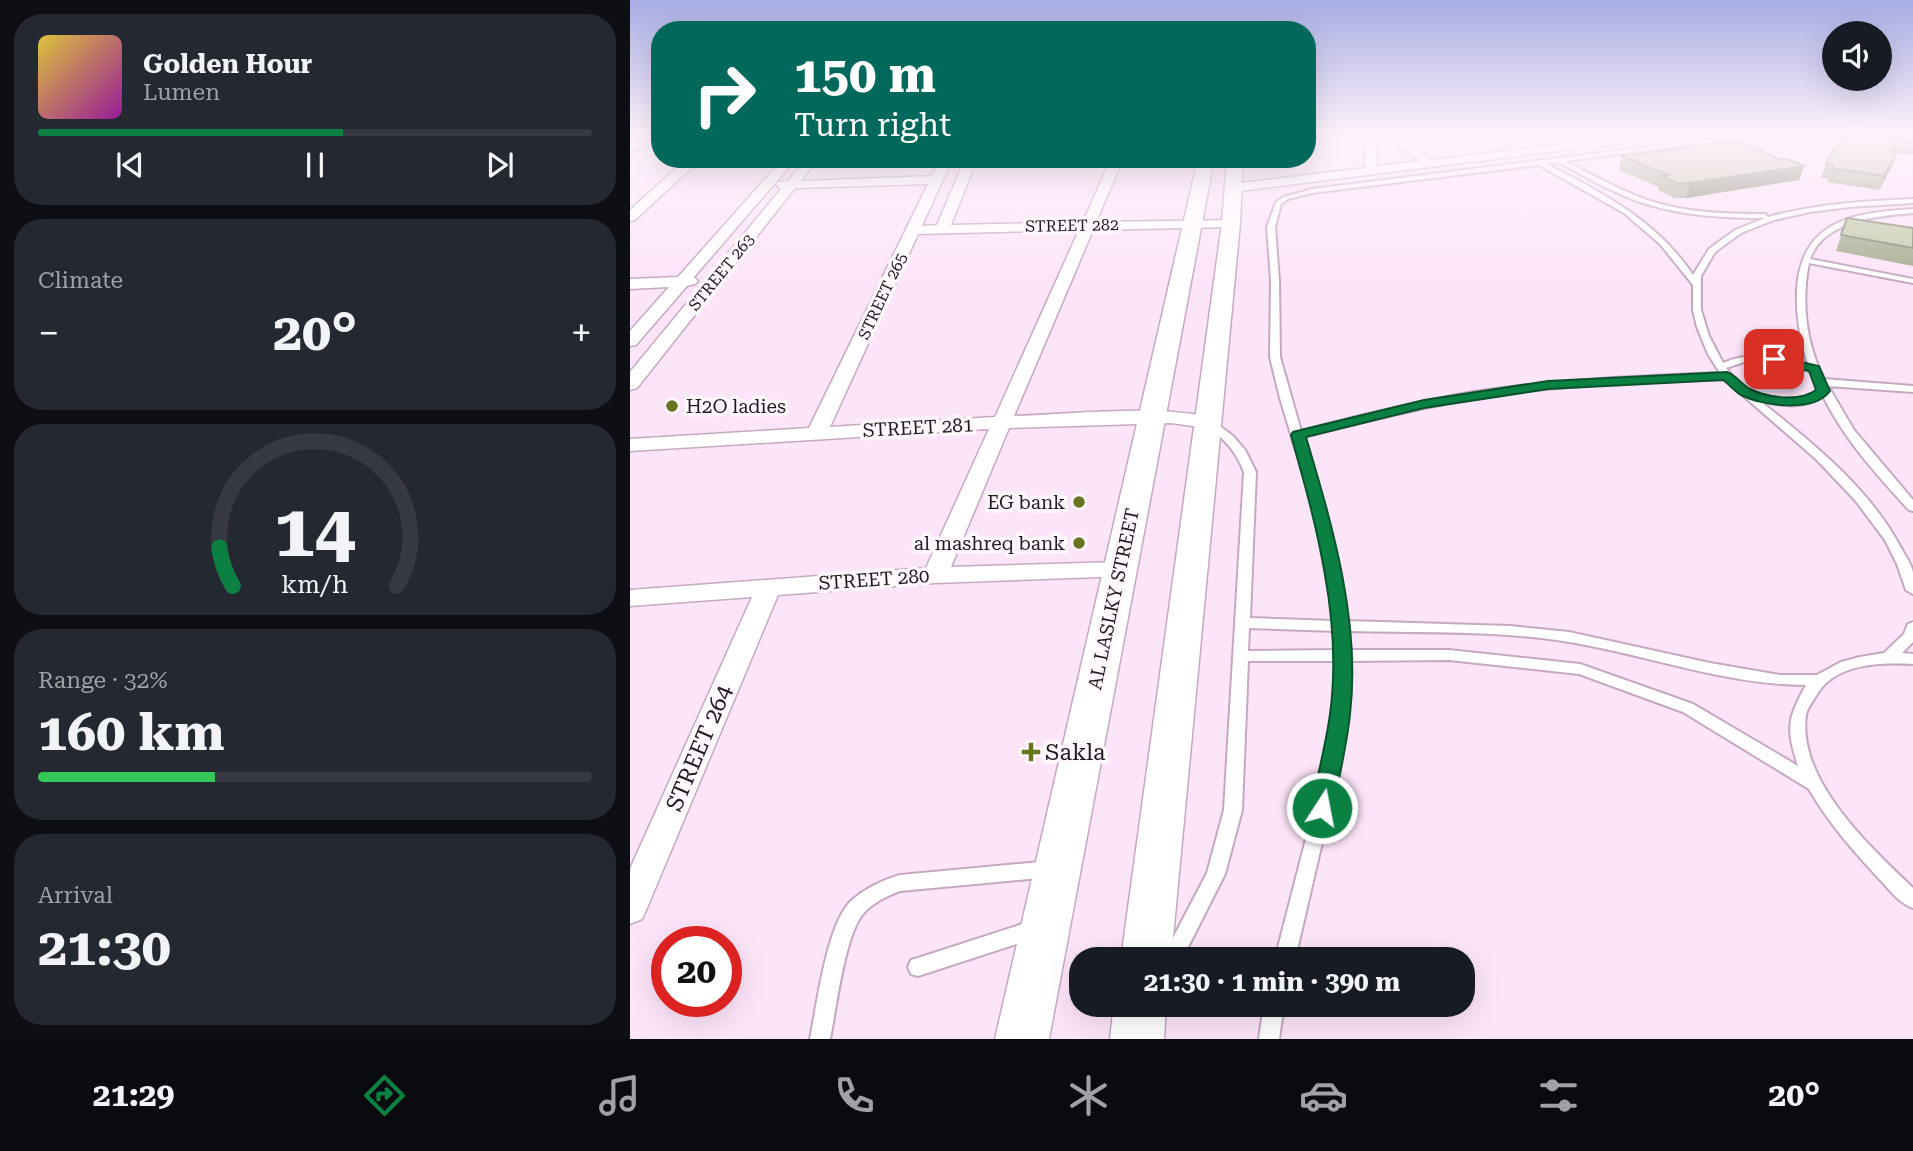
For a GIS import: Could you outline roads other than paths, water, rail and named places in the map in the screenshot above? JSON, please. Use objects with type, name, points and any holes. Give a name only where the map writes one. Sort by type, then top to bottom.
[{"type":"main road","name":"AL LASLKY STREET","points":[[1022,1039],[1201,183]]},
{"type":"main road","points":[[1147,947],[1233,183]]},
{"type":"street","points":[[630,217],[667,183]]},
{"type":"street","name":"STREET 263","points":[[630,341],[769,183]]},
{"type":"street","points":[[767,186],[835,183]]},
{"type":"street","name":"STREET 265","points":[[817,433],[934,183]]},
{"type":"street","points":[[943,228],[961,183]]},
{"type":"street","points":[[935,575],[1106,183]]},
{"type":"street","name":"STREET 263","points":[[630,384],[791,185]]},
{"type":"street","name":"STREET 282","points":[[913,230],[1089,224],[1231,223]]},
{"type":"street","points":[[630,284],[714,280]]},
{"type":"street","name":"STREET 281","points":[[630,445],[1003,422],[1152,417],[1206,422]]},
{"type":"street","name":"STREET 280","points":[[630,598],[935,575],[1119,570]]},
{"type":"street","name":"STREET 264","points":[[630,908],[768,588]]},
{"type":"lane","points":[[1288,947],[1322,808],[1340,713],[1343,654],[1342,625],[1320,511],[1275,357],[1275,280],[1271,228],[1278,203],[1286,198],[1362,183]]},
{"type":"lane","points":[[1582,183],[1658,234],[1680,260],[1694,283]]},
{"type":"lane","points":[[1605,183],[1634,198],[1667,207],[1722,215],[1773,216],[1863,203],[1913,201]]},
{"type":"lane","points":[[1913,211],[1864,218],[1818,239],[1805,260],[1800,297],[1807,349],[1821,386],[1884,476],[1913,507]]},
{"type":"lane","points":[[1773,216],[1716,246],[1702,261],[1694,283],[1694,296],[1702,331],[1724,371],[1814,451],[1857,494],[1887,533],[1907,571],[1913,590]]},
{"type":"lane","points":[[1834,230],[1846,232]]},
{"type":"lane","points":[[1805,260],[1913,281]]},
{"type":"lane","points":[[1298,435],[1424,404],[1495,392],[1724,371],[1738,360],[1787,361],[1814,369]]},
{"type":"lane","points":[[1821,386],[1913,389]]},
{"type":"lane","points":[[1745,392],[1769,399],[1793,401],[1813,398],[1821,386]]},
{"type":"lane","points":[[1178,947],[1216,874],[1233,810],[1251,472],[1237,445],[1206,422]]},
{"type":"lane","points":[[1243,623],[1510,631],[1569,636],[1710,668],[1780,680],[1819,680]]},
{"type":"lane","points":[[1889,657],[1910,636],[1913,627]]},
{"type":"lane","points":[[1240,656],[1449,655],[1580,669],[1688,708],[1812,783]]},
{"type":"lane","points":[[1913,659],[1889,657],[1849,664],[1819,680],[1804,699],[1797,723],[1797,741],[1812,783],[1844,827],[1913,901]]},
{"type":"lane","points":[[820,1039],[842,934],[852,913],[870,896],[900,883],[1057,869]]},
{"type":"lane","points":[[918,967],[1045,925]]},
{"type":"lane","points":[[1269,1039],[1272,1017]]},
{"type":"place","name":"H2O ladies","points":[[672,406]]},
{"type":"place","name":"EG bank","points":[[1079,502]]},
{"type":"place","name":"al mashreq bank","points":[[1079,543]]},
{"type":"place","name":"Sakla","points":[[1031,752]]}]
